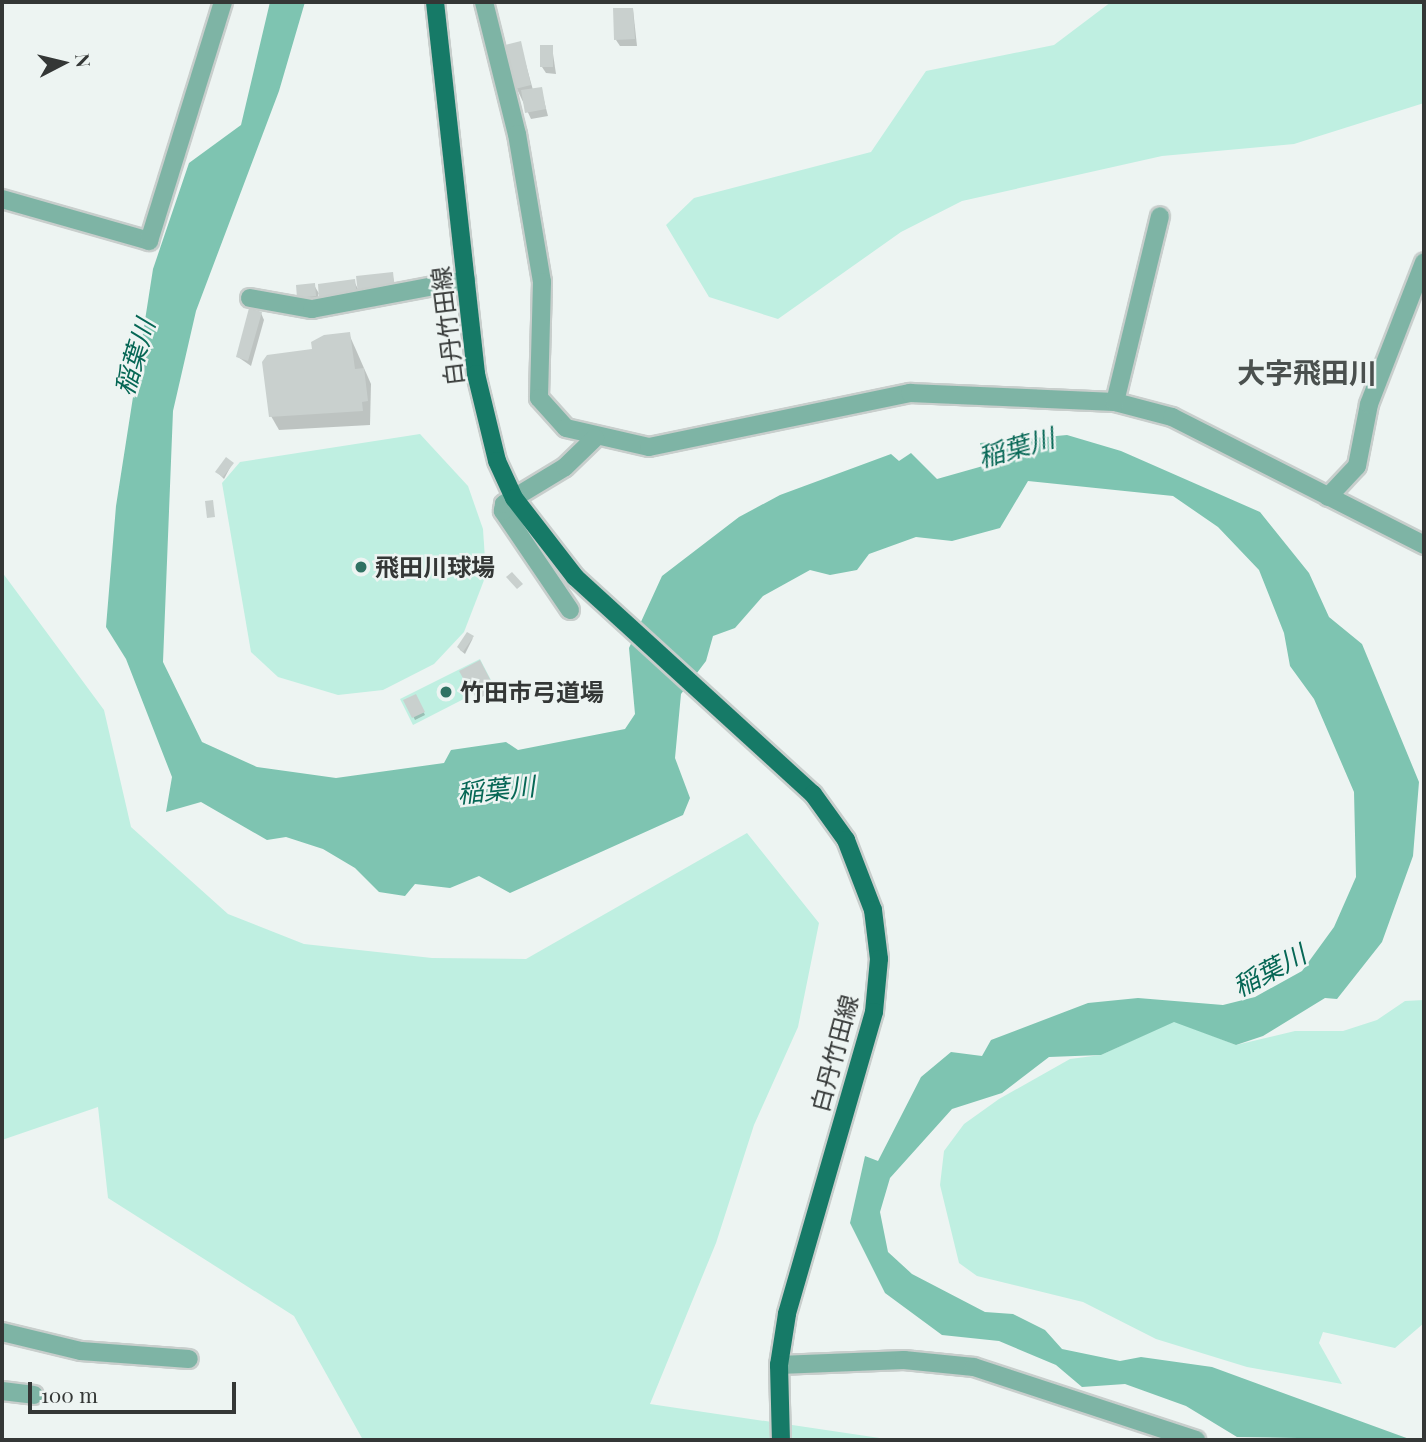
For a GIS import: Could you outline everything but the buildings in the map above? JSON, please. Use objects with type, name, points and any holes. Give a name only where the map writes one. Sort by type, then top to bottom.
[{"type":"main road","name":"白丹竹田線","points":[[435,2],[484,417],[514,498],[547,546],[606,605],[704,692],[832,817],[866,884],[879,960],[874,1012],[800,1259],[779,1365],[781,1440]]},
{"type":"street","points":[[2,199],[149,241],[223,2]]},
{"type":"street","points":[[484,2],[517,134],[542,282],[540,403],[559,424],[595,438],[649,447],[682,444],[911,393],[1058,396],[1115,402],[1172,418],[1424,545]]},
{"type":"street","points":[[1115,402],[1160,216]]},
{"type":"street","points":[[1328,498],[1357,467],[1369,404],[1424,262]]},
{"type":"street","points":[[250,298],[312,309],[466,280]]},
{"type":"street","points":[[570,610],[507,520],[504,504],[565,467],[595,438]]},
{"type":"street","points":[[2,1332],[81,1351],[189,1359]]},
{"type":"street","points":[[779,1365],[904,1360],[975,1367],[1196,1440]]},
{"type":"street","points":[[2,1391],[34,1395]]},
{"type":"shaded area","points":[[1111,2],[1424,2],[1424,103],[1294,144],[1162,156],[962,201],[901,232],[778,319],[709,297],[666,225],[694,198],[871,152],[926,71],[1054,45]]},
{"type":"shaded area","name":"飛田川球場","points":[[420,434],[468,486],[483,529],[486,575],[464,632],[434,664],[383,690],[338,695],[278,677],[251,652],[222,483],[240,462]]},
{"type":"shaded area","points":[[2,572],[104,710],[131,827],[228,914],[304,944],[432,958],[526,959],[747,833],[819,923],[798,1027],[754,1125],[716,1243],[650,1404],[893,1440],[363,1440],[294,1316],[108,1198],[98,1107],[2,1140]]},
{"type":"shaded area","name":"竹田市弓道場","points":[[480,659],[493,684],[413,725],[400,699]]},
{"type":"shaded area","points":[[1424,1000],[1424,1323],[1395,1348],[1323,1332],[1319,1343],[1342,1384],[1247,1367],[1156,1339],[1083,1302],[977,1276],[959,1263],[940,1185],[944,1151],[964,1124],[999,1099],[1070,1059],[1101,1055],[1174,1021],[1236,1045],[1295,1031],[1343,1031],[1377,1020],[1405,1001]]},
{"type":"water","name":"稲葉川","points":[[270,2],[305,2],[279,91],[196,311],[173,411],[163,662],[202,742],[257,767],[336,778],[444,763],[451,750],[506,742],[518,750],[625,729],[635,714],[629,648],[662,576],[739,517],[780,495],[891,454],[899,461],[911,453],[937,479],[983,466],[980,443],[1067,435],[1121,451],[1260,512],[1309,573],[1329,617],[1362,644],[1419,782],[1413,856],[1382,942],[1337,999],[1325,998],[1263,1036],[1236,1045],[1174,1022],[1101,1055],[1049,1057],[1002,1093],[952,1109],[890,1178],[880,1212],[888,1252],[912,1274],[985,1312],[1013,1314],[1045,1330],[1062,1349],[1120,1361],[1141,1357],[1212,1367],[1412,1440],[1237,1437],[1186,1406],[1125,1384],[1082,1387],[1056,1365],[999,1341],[942,1335],[885,1293],[850,1223],[865,1156],[878,1161],[921,1077],[951,1052],[982,1056],[991,1040],[1088,1003],[1138,998],[1223,1005],[1255,997],[1302,971],[1334,927],[1356,877],[1354,792],[1314,699],[1290,666],[1284,633],[1259,570],[1218,527],[1173,496],[1028,481],[1000,528],[952,541],[916,537],[869,554],[857,570],[830,575],[810,570],[763,596],[735,628],[713,636],[706,661],[681,694],[675,758],[690,798],[683,815],[510,893],[479,876],[450,888],[415,884],[405,896],[379,892],[355,868],[323,849],[286,837],[267,840],[201,802],[166,812],[172,777],[126,659],[106,627],[116,506],[153,269],[189,163],[241,125]]},
{"type":"place","name":"飛田川球場","points":[[361,567]]},
{"type":"place","name":"竹田市弓道場","points":[[446,692]]},
{"type":"district","name":"大字飛田川","points":[[1307,372]]}]
